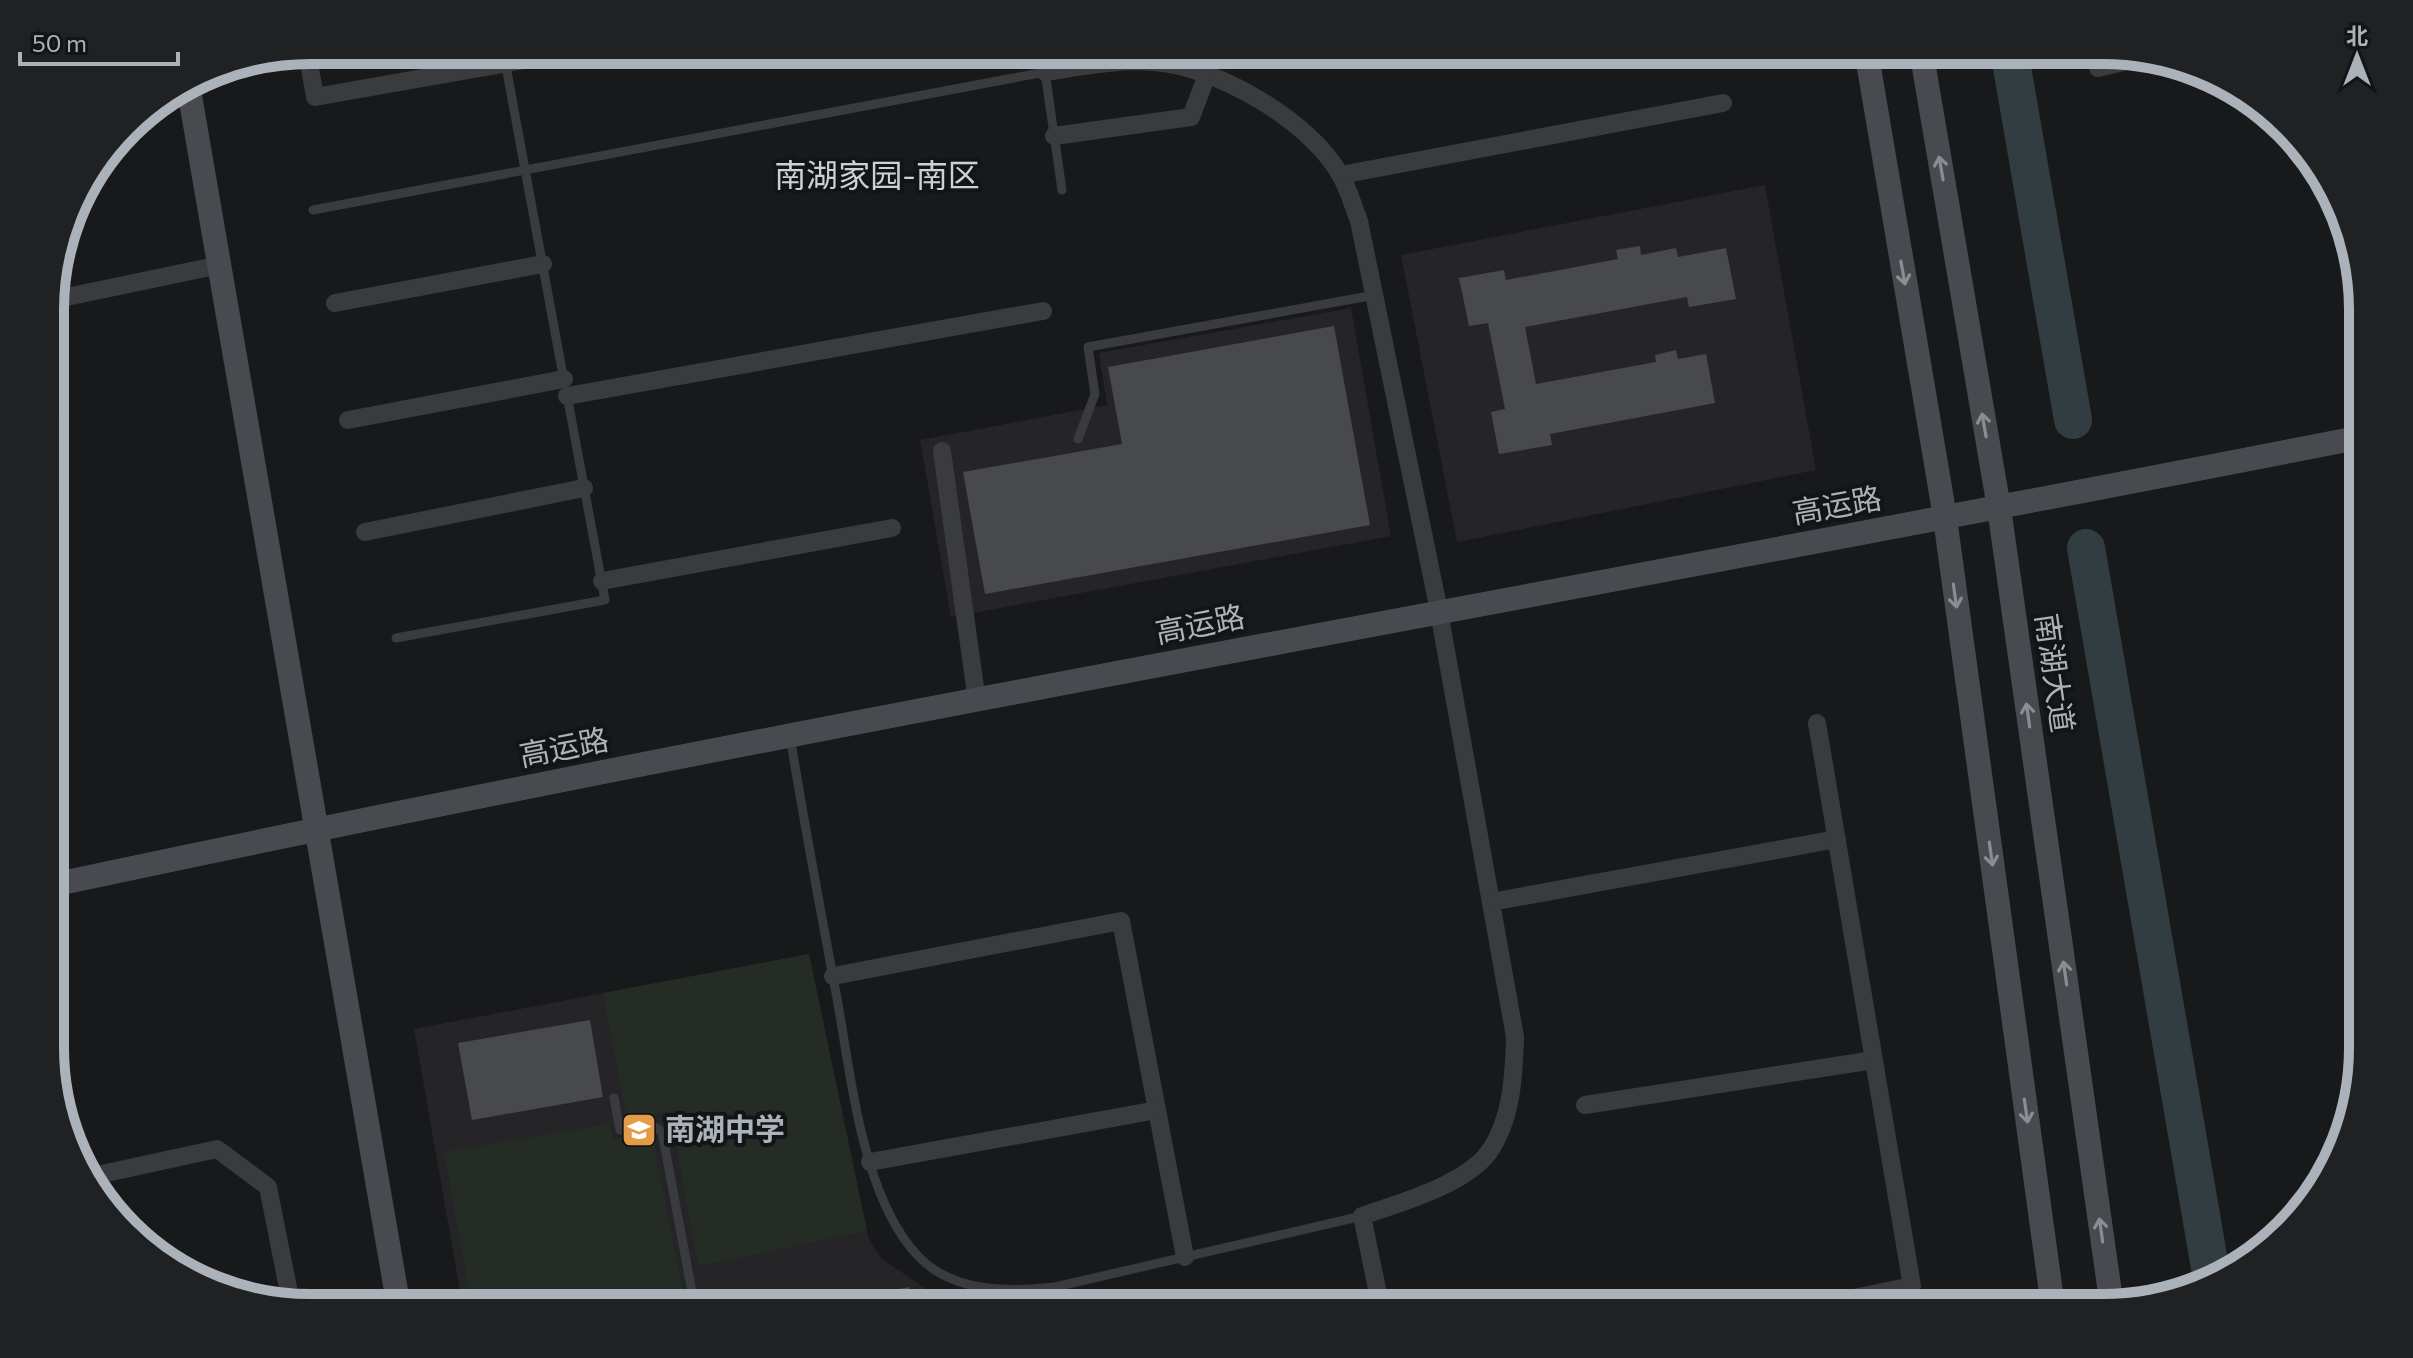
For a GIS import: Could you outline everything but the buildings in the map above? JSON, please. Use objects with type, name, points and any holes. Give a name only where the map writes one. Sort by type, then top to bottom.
[{"type":"main road","points":[[1868,64],[1944,515],[2051,1293]]},
{"type":"main road","name":"南湖大道","points":[[1923,64],[1998,505],[2110,1293]]},
{"type":"main road","points":[[190,96],[212,266]]},
{"type":"main road","points":[[177,103],[212,266],[387,1294]]},
{"type":"main road","name":"高运路","points":[[1998,505],[2348,433]]},
{"type":"main road","name":"高运路","points":[[789,732],[976,694],[2348,440]]},
{"type":"main road","name":"高运路","points":[[64,875],[1438,609]]},
{"type":"main road","points":[[309,825],[396,1294]]},
{"type":"main road","name":"高运路","points":[[64,882],[309,825]]},
{"type":"street","points":[[309,64],[315,97],[471,64]]},
{"type":"street","points":[[1044,64],[1045,72],[1103,64]]},
{"type":"street","points":[[1164,64],[1207,75],[1262,100],[1308,135],[1341,175],[1359,221],[1438,609],[1515,1037],[1514,1075],[1505,1117],[1488,1152],[1459,1177],[1419,1197],[1362,1216],[1378,1293]]},
{"type":"street","points":[[2098,68],[2112,65]]},
{"type":"street","points":[[1054,136],[1191,117],[1207,75]]},
{"type":"street","points":[[1341,175],[1723,103]]},
{"type":"street","points":[[335,303],[543,264]]},
{"type":"street","points":[[65,297],[212,266]]},
{"type":"street","points":[[348,420],[1043,311]]},
{"type":"street","points":[[942,451],[976,694]]},
{"type":"street","points":[[365,532],[584,488]]},
{"type":"street","points":[[602,581],[892,528]]},
{"type":"street","points":[[1817,723],[1912,1286],[1877,1293]]},
{"type":"street","points":[[1491,902],[1837,839]]},
{"type":"street","points":[[833,976],[1121,921],[1185,1257]]},
{"type":"street","points":[[1585,1105],[1874,1060]]},
{"type":"street","points":[[870,1162],[1157,1110]]},
{"type":"street","points":[[99,1175],[217,1149],[268,1187],[289,1293]]},
{"type":"lane","points":[[396,638],[605,600],[505,64]]},
{"type":"lane","points":[[313,210],[1045,72],[1062,190]]},
{"type":"lane","points":[[1078,439],[1095,394],[1088,347],[1375,295]]},
{"type":"lane","points":[[789,732],[865,1146],[896,1227],[919,1258],[947,1276],[982,1288],[1021,1291],[1055,1287],[1362,1216]]},
{"type":"lane","points":[[614,1098],[620,1130],[651,1124],[662,1132],[692,1294]]},
{"type":"shaded area","points":[[1765,185],[1816,470],[1457,542],[1401,255]]},
{"type":"shaded area","points":[[1351,308],[1391,536],[951,617],[920,440],[1107,405],[1099,353]]},
{"type":"shaded area","name":"南湖中学","points":[[809,954],[869,1240],[881,1258],[934,1294],[461,1294],[414,1029]]},
{"type":"shaded area","points":[[809,954],[867,1231],[698,1266],[670,1111],[634,1118],[625,1110],[603,993]]},
{"type":"shaded area","points":[[609,1124],[613,1139],[645,1137],[654,1144],[683,1294],[469,1294],[444,1152]]},
{"type":"waterway","points":[[2011,64],[2073,420]]},
{"type":"waterway","points":[[2086,548],[2210,1269]]},
{"type":"place","name":"南湖中学","points":[[639,1130]]},
{"type":"district","name":"南湖家园-南区","points":[[877,176]]}]
